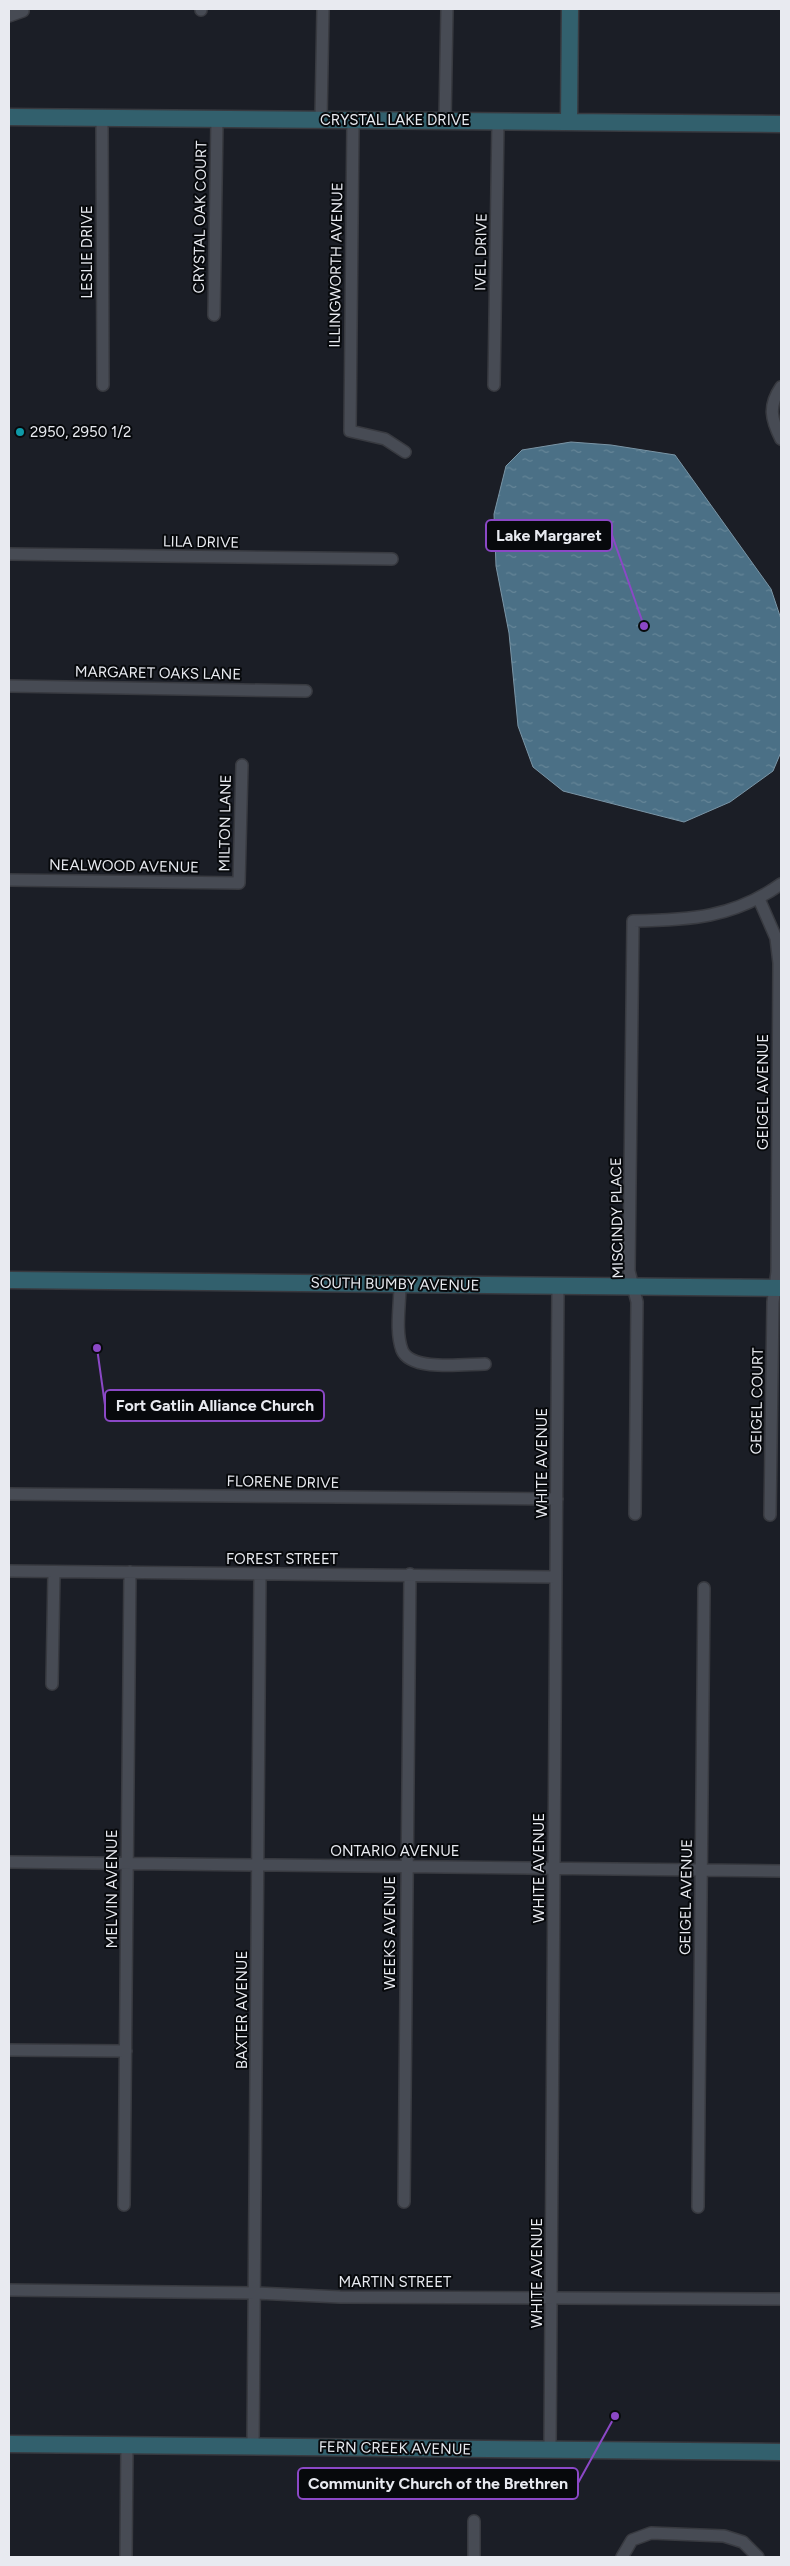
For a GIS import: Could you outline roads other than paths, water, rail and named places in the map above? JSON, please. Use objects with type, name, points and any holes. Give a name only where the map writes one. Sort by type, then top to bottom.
[{"type":"street","points":[[321,119],[322,9]]},
{"type":"street","points":[[445,120],[447,9]]},
{"type":"street","points":[[569,122],[570,9]]},
{"type":"street","points":[[9,16],[23,11]]},
{"type":"street","name":"CRYSTAL LAKE DRIVE","points":[[9,117],[781,124]]},
{"type":"street","name":"LESLIE DRIVE","points":[[102,119],[103,385]]},
{"type":"street","name":"CRYSTAL OAK COURT","points":[[214,315],[217,120]]},
{"type":"street","name":"ILLINGWORTH AVENUE","points":[[353,120],[350,431],[385,439],[405,452]]},
{"type":"street","name":"IVEL DRIVE","points":[[494,385],[498,121]]},
{"type":"street","points":[[781,386],[771,406],[771,416],[781,439]]},
{"type":"street","name":"LILA DRIVE","points":[[9,554],[392,560]]},
{"type":"street","name":"MARGARET OAKS LANE","points":[[9,686],[306,690]]},
{"type":"street","name":"MILTON LANE","points":[[239,882],[242,765]]},
{"type":"street","name":"NEALWOOD AVENUE","points":[[9,880],[239,882]]},
{"type":"street","points":[[760,899],[781,884]]},
{"type":"street","name":"MISCINDY PLACE","points":[[635,1514],[636,1302],[629,1271],[633,921],[698,918],[726,912],[760,899]]},
{"type":"street","name":"GEIGEL AVENUE","points":[[760,899],[776,938],[779,963],[778,1288]]},
{"type":"street","name":"SOUTH BUMBY AVENUE","points":[[9,1280],[778,1288]]},
{"type":"street","points":[[400,1285],[400,1340],[407,1358],[416,1363],[426,1364],[485,1364]]},
{"type":"street","name":"WHITE AVENUE","points":[[550,2450],[558,1286]]},
{"type":"street","name":"GEIGEL COURT","points":[[770,1515],[773,1312],[778,1288]]},
{"type":"street","name":"FLORENE DRIVE","points":[[9,1494],[557,1499]]},
{"type":"street","name":"FOREST STREET","points":[[9,1571],[556,1577]]},
{"type":"street","points":[[52,1684],[54,1572]]},
{"type":"street","name":"MELVIN AVENUE","points":[[124,2205],[130,1572]]},
{"type":"street","name":"BAXTER AVENUE","points":[[253,2447],[256,2293],[260,1574]]},
{"type":"street","name":"WEEKS AVENUE","points":[[404,2202],[410,1574]]},
{"type":"street","name":"GEIGEL AVENUE","points":[[698,2207],[704,1588]]},
{"type":"street","name":"ONTARIO AVENUE","points":[[9,1862],[781,1871]]},
{"type":"street","points":[[9,2050],[126,2051]]},
{"type":"street","name":"MARTIN STREET","points":[[9,2290],[256,2293],[340,2297],[781,2299]]},
{"type":"street","name":"FERN CREEK AVENUE","points":[[9,2444],[781,2452]]},
{"type":"street","points":[[126,2557],[127,2446]]},
{"type":"street","points":[[474,2521],[474,2557]]},
{"type":"street","points":[[622,2557],[632,2540],[651,2533],[724,2536],[743,2542],[758,2557]]},
{"type":"water","points":[[571,442],[611,445],[675,455],[771,589],[781,619],[781,752],[773,771],[730,802],[684,822],[563,791],[533,767],[518,726],[509,633],[496,566],[494,514],[506,466],[522,450]]},
{"type":"place","name":"2950, 2950 1/2","points":[[20,432]]},
{"type":"place","name":"Lake Margaret","points":[[644,626]]},
{"type":"place","name":"Fort Gatlin Alliance Church","points":[[97,1348]]},
{"type":"place","name":"Community Church of the Brethren","points":[[615,2416]]}]
